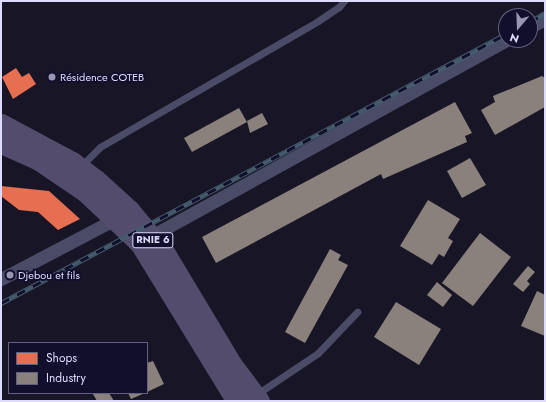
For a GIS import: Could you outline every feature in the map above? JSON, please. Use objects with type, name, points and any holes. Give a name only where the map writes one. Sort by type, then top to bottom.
[{"type":"main road","name":"RNIE 6","points":[[1,124],[36,141],[80,168],[123,214],[145,240],[249,400]]},
{"type":"main road","name":"RNIE 6","points":[[1,143],[33,157],[123,214]]},
{"type":"street","points":[[145,240],[498,45]]},
{"type":"street","points":[[1,279],[123,214]]},
{"type":"lane","points":[[80,168],[100,147],[318,21],[339,7],[344,1]]},
{"type":"lane","points":[[249,400],[318,353],[357,312]]},
{"type":"building: Shops","points":[[16,68],[22,77],[29,73],[36,84],[13,99],[2,77]]},
{"type":"building: Shops","points":[[1,186],[49,191],[80,219],[58,230],[38,212],[19,210],[1,196]]},
{"type":"building: Industry","points":[[542,76],[545,78],[545,107],[495,135],[481,110],[495,102],[493,96]]},
{"type":"building: Industry","points":[[455,102],[472,133],[465,136],[467,142],[383,179],[381,174],[216,263],[202,237]]},
{"type":"building: Industry","points":[[239,108],[247,122],[192,152],[184,138]]},
{"type":"building: Industry","points":[[262,113],[268,124],[250,133],[247,121]]},
{"type":"building: Industry","points":[[470,158],[486,185],[462,198],[447,171]]},
{"type":"building: Industry","points":[[428,200],[460,219],[448,238],[453,241],[444,257],[439,254],[432,265],[400,246]]},
{"type":"building: Industry","points":[[480,233],[511,257],[473,306],[442,283]]},
{"type":"building: Industry","points":[[330,249],[341,255],[338,260],[348,265],[305,343],[285,332]]},
{"type":"building: Industry","points":[[528,266],[535,272],[527,281],[530,284],[523,292],[513,284]]},
{"type":"building: Industry","points":[[437,282],[452,295],[443,307],[427,295]]},
{"type":"building: Industry","points":[[537,291],[545,295],[545,336],[521,326]]},
{"type":"building: Industry","points":[[396,302],[441,329],[419,365],[374,337]]},
{"type":"building: Industry","points":[[153,361],[164,384],[148,392],[148,363]]},
{"type":"building: Industry","points":[[93,394],[110,394],[114,401],[97,401]]},
{"type":"building: Industry","points":[[128,394],[143,394],[131,399]]},
{"type":"railway","points":[[538,17],[545,13]]},
{"type":"railway","points":[[1,303],[498,38]]},
{"type":"place","name":"Résidence COTEB","points":[[52,77]]},
{"type":"place","name":"Djebou et fils","points":[[10,275]]}]
